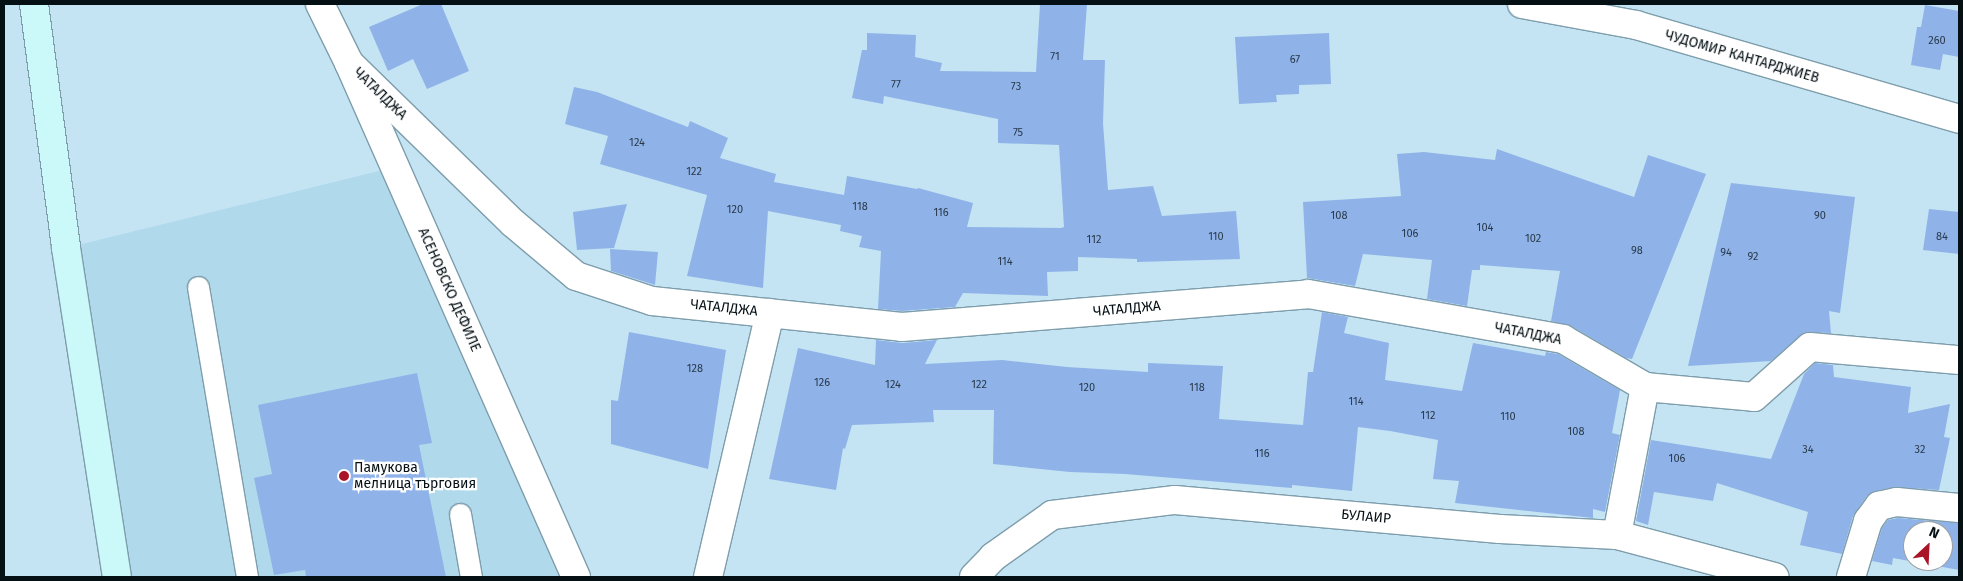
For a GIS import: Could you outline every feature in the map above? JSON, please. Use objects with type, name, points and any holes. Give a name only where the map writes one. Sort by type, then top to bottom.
[{"type":"main road","points":[[34,4],[66,248],[117,577]]},
{"type":"street","name":"АСЕНОВСКО ДЕФИЛЕ","points":[[320,4],[576,577]]},
{"type":"street","name":"ЧУДОМИР КАНТАРДЖИЕВ","points":[[1522,4],[1636,25],[1959,119]]},
{"type":"street","name":"ЧАТАЛДЖА","points":[[348,63],[513,223],[576,276],[652,301],[902,327],[1308,294],[1563,339],[1645,387],[1754,397],[1810,347],[1959,360]]},
{"type":"street","points":[[708,577],[770,313]]},
{"type":"street","points":[[1617,535],[1645,387]]},
{"type":"street","name":"БУЛАИР","points":[[974,577],[993,557],[1052,515],[1175,500],[1500,529],[1617,535],[1775,577]]},
{"type":"street","points":[[1851,577],[1868,521],[1879,506],[1897,502],[1959,508]]},
{"type":"lane","points":[[198,287],[247,577]]},
{"type":"lane","points":[[460,514],[471,577]]},
{"type":"shaded area","points":[[395,167],[576,577],[117,577],[66,248]]},
{"type":"building","points":[[423,4],[441,4],[469,71],[427,89],[413,59],[388,71],[369,27]]},
{"type":"building","points":[[1040,4],[1087,4],[1083,60],[1105,60],[1103,123],[1108,190],[1153,186],[1162,216],[1236,211],[1240,259],[1137,262],[1137,259],[1078,257],[1078,271],[1047,272],[1048,296],[963,293],[955,307],[902,311],[878,309],[881,251],[859,247],[862,236],[840,231],[841,225],[768,211],[763,288],[687,276],[707,195],[600,164],[608,136],[565,124],[574,87],[597,92],[688,127],[690,121],[728,138],[720,158],[776,174],[774,182],[844,195],[847,176],[918,188],[973,203],[967,227],[1061,228],[1064,227],[1059,145],[998,143],[998,119],[884,96],[883,104],[852,98],[862,50],[867,50],[867,33],[916,35],[915,57],[942,63],[940,71],[1036,72]]},
{"type":"building","points":[[1925,5],[1959,11],[1959,57],[1943,54],[1940,70],[1911,65],[1917,27],[1921,27]]},
{"type":"building","points":[[1329,33],[1331,84],[1299,85],[1299,94],[1276,95],[1277,102],[1239,104],[1235,37]]},
{"type":"building","points":[[1497,149],[1634,197],[1648,155],[1706,174],[1632,359],[1626,358],[1571,326],[1551,321],[1560,271],[1480,265],[1480,270],[1472,270],[1467,306],[1427,299],[1432,260],[1363,254],[1355,286],[1307,278],[1303,202],[1401,196],[1397,154],[1424,152],[1495,160]]},
{"type":"building","points":[[1731,183],[1855,197],[1840,313],[1829,311],[1831,333],[1805,332],[1771,361],[1688,366]]},
{"type":"building","points":[[627,204],[614,248],[577,250],[573,212]]},
{"type":"building","points":[[1929,209],[1959,212],[1959,254],[1923,250]]},
{"type":"building","points":[[610,249],[658,252],[655,285],[611,271]]},
{"type":"building","points":[[1322,312],[1348,317],[1344,333],[1389,343],[1385,380],[1462,391],[1473,343],[1545,356],[1546,352],[1558,354],[1620,390],[1612,433],[1620,435],[1605,512],[1593,509],[1593,518],[1455,503],[1459,481],[1433,479],[1438,440],[1358,427],[1352,491],[1292,485],[1292,488],[1125,474],[1070,472],[993,464],[994,410],[933,410],[934,422],[852,425],[845,449],[843,448],[836,490],[769,479],[798,348],[875,365],[876,340],[903,343],[937,340],[925,364],[1002,360],[1067,367],[1148,372],[1148,363],[1223,366],[1219,419],[1303,425],[1308,372],[1313,372]]},
{"type":"building","points":[[629,332],[726,350],[708,469],[611,444],[611,400],[618,401]]},
{"type":"building","points":[[1815,363],[1833,365],[1834,377],[1911,387],[1908,413],[1950,404],[1944,437],[1950,438],[1939,490],[1894,487],[1876,491],[1867,496],[1853,516],[1842,554],[1800,545],[1808,512],[1717,483],[1713,501],[1654,492],[1648,525],[1636,521],[1651,440],[1771,459],[1804,374]]},
{"type":"building","name":"Памукова мелница търговия","points":[[417,373],[432,443],[419,445],[446,577],[306,577],[305,570],[274,575],[254,478],[272,474],[258,405]]},
{"type":"building","points":[[1898,518],[1935,521],[1903,521],[1903,560],[1893,558],[1892,565],[1872,561],[1882,528],[1888,520]]},
{"type":"building","points":[[1953,523],[1959,523],[1959,570],[1953,569]]},
{"type":"place","name":"Памукова мелница търговия","points":[[344,476]]}]
